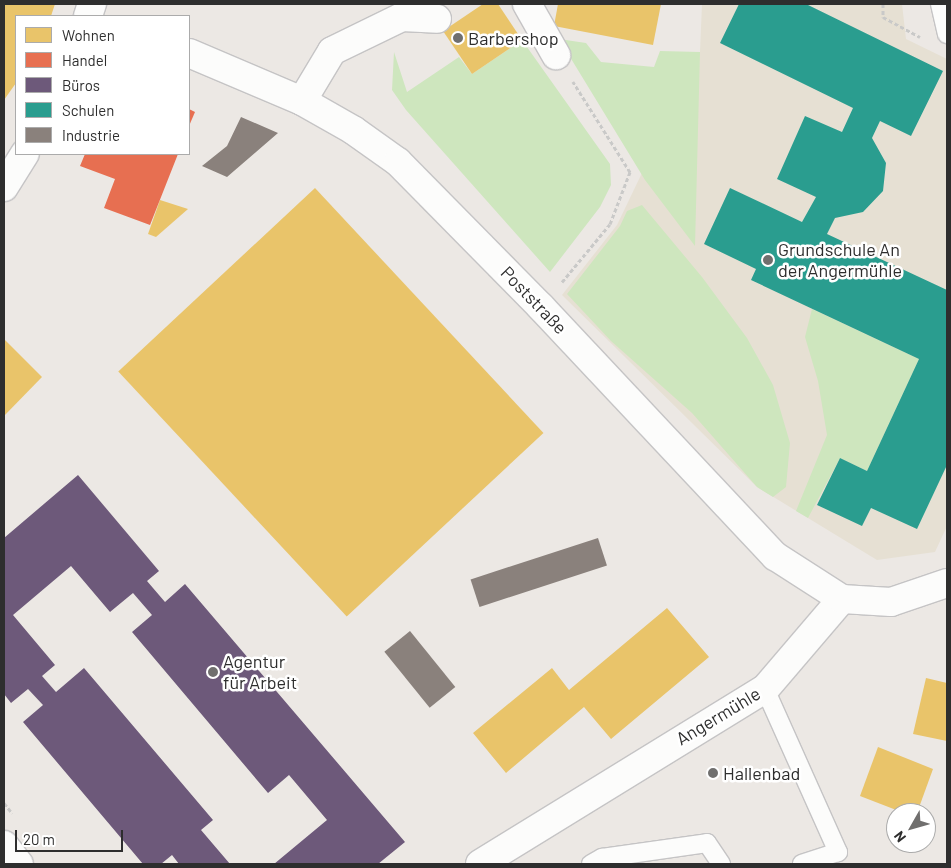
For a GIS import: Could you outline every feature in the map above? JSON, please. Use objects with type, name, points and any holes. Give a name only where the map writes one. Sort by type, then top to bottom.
[{"type":"street","points":[[526,4],[556,54]]},
{"type":"street","points":[[302,101],[332,51],[402,17],[437,19]]},
{"type":"street","name":"Poststraße","points":[[190,52],[302,101],[353,130],[398,162],[541,307],[775,556],[842,599]]},
{"type":"street","points":[[4,187],[23,155]]},
{"type":"street","points":[[842,599],[891,602],[947,583]]},
{"type":"street","name":"Angermühle","points":[[480,864],[764,689],[842,599]]},
{"type":"street","points":[[4,845],[20,864]]},
{"type":"lane","points":[[940,4],[947,34]]},
{"type":"lane","points":[[764,689],[840,858],[802,864]]},
{"type":"lane","points":[[591,864],[602,858],[707,843],[721,864]]},
{"type":"path","points":[[883,4],[883,17],[927,41]]},
{"type":"path","points":[[556,54],[630,172],[610,224],[562,282]]},
{"type":"shaded area","name":"Grundschule An der Angermühle","points":[[702,4],[902,4],[906,39],[947,59],[947,526],[935,552],[877,560],[757,487],[562,295],[617,225],[700,52]]},
{"type":"green space","points":[[559,39],[586,43],[601,62],[654,67],[660,51],[700,52],[695,246],[645,180]]},
{"type":"green space","points":[[522,40],[610,164],[611,185],[600,207],[550,272],[406,110],[392,90],[394,52],[407,92],[459,57],[472,74]]},
{"type":"green space","points":[[642,205],[702,277],[747,338],[773,385],[790,443],[786,487],[773,497],[757,487],[692,413],[611,341],[567,294],[620,226],[627,211]]},
{"type":"green space","points":[[812,309],[919,359],[867,471],[840,458],[808,518],[796,511],[827,435],[818,381],[805,337]]},
{"type":"building: Wohnen","points":[[4,4],[55,4],[51,15],[15,15],[15,84],[4,100]]},
{"type":"building: Wohnen","points":[[483,4],[498,4],[522,40],[472,74],[443,31]]},
{"type":"building: Wohnen","points":[[558,4],[661,4],[653,45],[554,26]]},
{"type":"building: Wohnen","points":[[315,188],[543,433],[347,616],[118,371]]},
{"type":"building: Wohnen","points":[[160,200],[188,209],[156,237],[148,234]]},
{"type":"building: Wohnen","points":[[4,339],[42,377],[4,416]]},
{"type":"building: Wohnen","points":[[667,608],[709,657],[611,739],[584,707],[506,773],[473,733],[552,668],[569,690]]},
{"type":"building: Wohnen","points":[[926,678],[947,683],[947,741],[913,734]]},
{"type":"building: Wohnen","points":[[878,747],[933,769],[921,803],[886,803],[886,806],[860,796]]},
{"type":"building: Handel","points":[[190,110],[195,112],[190,124]]},
{"type":"building: Handel","points":[[85,155],[178,155],[150,225],[104,208],[115,179],[80,166]]},
{"type":"building: Büros","name":"Agentur für Arbeit","points":[[78,475],[159,571],[147,581],[165,602],[185,584],[405,842],[378,864],[274,864],[327,820],[289,775],[268,793],[132,632],[152,615],[133,593],[110,612],[71,566],[13,615],[55,665],[42,676],[56,692],[84,668],[213,820],[201,830],[230,864],[179,864],[172,855],[161,864],[143,864],[23,722],[43,705],[28,689],[11,703],[4,694],[4,538]]},
{"type":"building: Schulen","points":[[739,4],[806,4],[943,71],[911,136],[880,121],[872,138],[886,163],[883,191],[863,212],[835,218],[827,234],[947,290],[947,465],[917,529],[871,508],[862,526],[817,505],[840,458],[867,471],[919,359],[751,280],[756,269],[704,244],[730,188],[802,222],[816,197],[777,179],[805,116],[842,132],[853,108],[720,43]]},
{"type":"building: Industrie","points":[[241,117],[278,133],[227,177],[202,166],[227,146]]},
{"type":"building: Industrie","points":[[598,538],[607,566],[480,607],[471,579]]},
{"type":"building: Industrie","points":[[410,631],[455,687],[430,708],[384,652]]},
{"type":"place","name":"Barbershop","points":[[458,38]]},
{"type":"place","name":"Grundschule An der Angermühle","points":[[768,260]]},
{"type":"place","name":"Agentur für Arbeit","points":[[213,672]]},
{"type":"place","name":"Hallenbad","points":[[713,773]]}]
